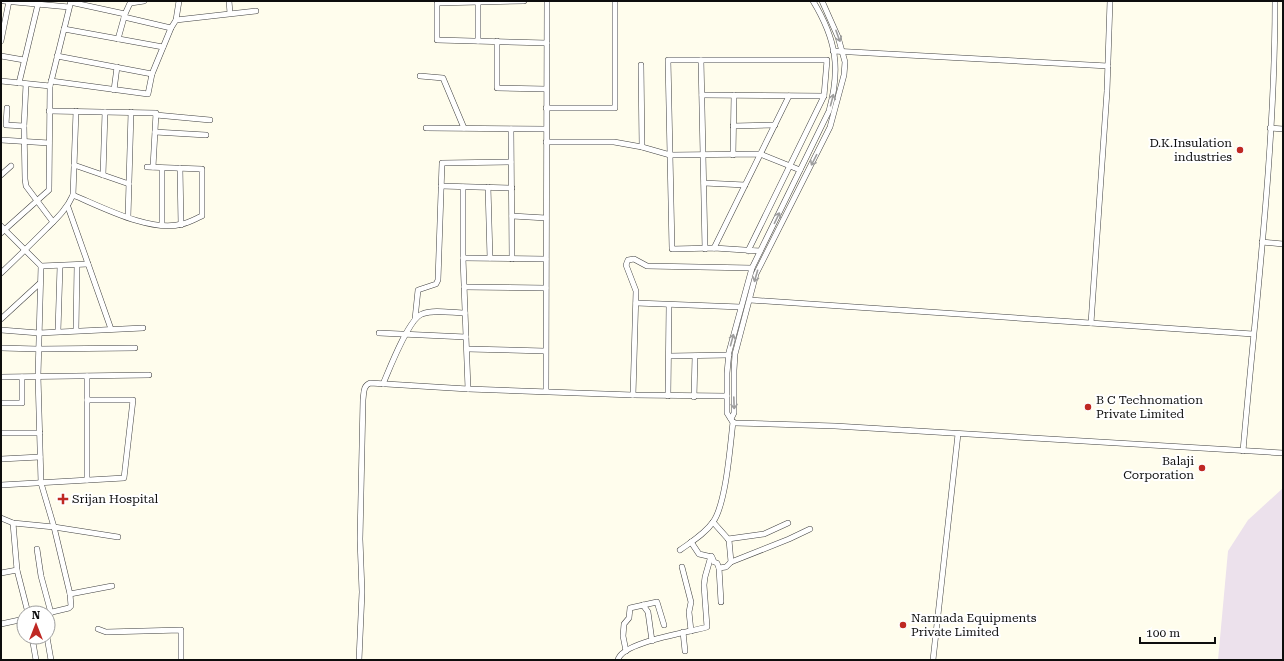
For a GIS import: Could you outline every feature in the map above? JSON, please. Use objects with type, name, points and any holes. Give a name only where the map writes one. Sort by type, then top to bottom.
[{"type":"street","points":[[4,1],[38,4],[70,3],[96,7],[171,28]]},
{"type":"street","points":[[1,41],[9,1]]},
{"type":"street","points":[[96,7],[98,1]]},
{"type":"street","points":[[118,39],[125,15],[131,2],[144,1]]},
{"type":"street","points":[[1,81],[26,84],[50,83],[148,94],[152,74],[171,28],[176,20],[179,1]]},
{"type":"street","points":[[229,1],[230,13]]},
{"type":"street","points":[[524,1],[437,3],[437,40],[546,42]]},
{"type":"street","points":[[546,391],[547,1]]},
{"type":"street","points":[[546,108],[615,108],[615,1]]},
{"type":"street","points":[[732,421],[728,413],[727,396],[729,355],[752,268],[829,111],[834,92],[836,60],[831,40],[819,10],[813,1]]},
{"type":"street","points":[[680,550],[702,534],[713,522],[721,505],[734,414],[733,388],[735,354],[759,267],[830,127],[844,75],[845,62],[843,51],[822,1]]},
{"type":"street","points":[[1091,323],[1108,66],[1110,1]]},
{"type":"street","points":[[1243,451],[1262,242],[1274,79],[1275,1]]},
{"type":"street","points":[[478,41],[481,2]]},
{"type":"street","points":[[70,3],[50,83],[49,190],[2,229],[26,250],[41,266],[88,264]]},
{"type":"street","points":[[19,83],[38,4]]},
{"type":"street","points":[[176,20],[256,11]]},
{"type":"street","points":[[64,29],[164,47]]},
{"type":"street","points":[[497,41],[496,88],[546,89]]},
{"type":"street","points":[[833,51],[1108,66]]},
{"type":"street","points":[[1,56],[24,60]]},
{"type":"street","points":[[57,56],[152,74]]},
{"type":"street","points":[[748,251],[824,96],[827,60],[668,60],[672,249],[714,248],[748,251],[760,251]]},
{"type":"street","points":[[701,60],[705,249]]},
{"type":"street","points":[[641,65],[642,148]]},
{"type":"street","points":[[114,90],[117,67]]},
{"type":"street","points":[[420,76],[443,78],[464,128]]},
{"type":"street","points":[[26,84],[24,126],[26,186],[53,222]]},
{"type":"street","points":[[702,95],[824,96]]},
{"type":"street","points":[[733,155],[734,95]]},
{"type":"street","points":[[714,248],[789,96]]},
{"type":"street","points":[[7,108],[6,126],[24,126]]},
{"type":"street","points":[[49,111],[156,112],[156,115],[210,120]]},
{"type":"street","points":[[1,273],[68,207],[73,196],[76,111]]},
{"type":"street","points":[[103,175],[105,112]]},
{"type":"street","points":[[128,217],[131,112]]},
{"type":"street","points":[[73,196],[137,221],[162,226],[181,225],[202,216],[202,169],[150,167],[156,115]]},
{"type":"street","points":[[733,126],[774,124]]},
{"type":"street","points":[[426,128],[546,129]]},
{"type":"street","points":[[1270,128],[1283,130]]},
{"type":"street","points":[[511,129],[512,258]]},
{"type":"street","points":[[155,132],[206,135]]},
{"type":"street","points":[[1,140],[49,143]]},
{"type":"street","points":[[546,142],[614,142],[670,155],[760,154],[800,170]]},
{"type":"street","points":[[415,319],[418,290],[436,284],[438,280],[442,163],[511,162]]},
{"type":"street","points":[[74,165],[129,184]]},
{"type":"street","points":[[1,175],[10,166]]},
{"type":"street","points":[[162,168],[162,226]]},
{"type":"street","points":[[180,168],[181,225]]},
{"type":"street","points":[[704,184],[745,185]]},
{"type":"street","points":[[441,186],[512,188]]},
{"type":"street","points":[[463,187],[463,258],[468,389]]},
{"type":"street","points":[[488,187],[490,258]]},
{"type":"street","points":[[68,207],[111,329]]},
{"type":"street","points":[[512,216],[546,218]]},
{"type":"street","points":[[1262,242],[1283,244]]},
{"type":"street","points":[[463,258],[546,259]]},
{"type":"street","points":[[633,395],[636,291],[626,262],[630,259],[634,259],[647,266],[752,268]]},
{"type":"street","points":[[76,330],[77,265]]},
{"type":"street","points":[[41,266],[39,284],[38,376],[42,483],[70,594],[71,606],[69,608],[56,611]]},
{"type":"street","points":[[58,332],[60,266]]},
{"type":"street","points":[[1,319],[39,284]]},
{"type":"street","points":[[464,286],[546,288]]},
{"type":"street","points":[[750,300],[1253,334]]},
{"type":"street","points":[[636,303],[741,307]]},
{"type":"street","points":[[668,396],[669,304]]},
{"type":"street","points":[[383,384],[405,334],[420,314],[432,312],[465,313]]},
{"type":"street","points":[[1,330],[58,332],[143,328]]},
{"type":"street","points":[[379,333],[466,338]]},
{"type":"street","points":[[1,348],[38,350],[135,348]]},
{"type":"street","points":[[467,349],[546,351]]},
{"type":"street","points":[[669,356],[729,355]]},
{"type":"street","points":[[694,397],[695,356]]},
{"type":"street","points":[[1,377],[148,375]]},
{"type":"street","points":[[87,376],[87,480]]},
{"type":"street","points":[[1,403],[22,403],[22,377]]},
{"type":"street","points":[[359,660],[362,592],[360,539],[364,388],[366,385],[370,383],[468,389],[694,397],[727,396]]},
{"type":"street","points":[[1,485],[124,478],[133,400],[87,400]]},
{"type":"street","points":[[732,421],[1283,453]]},
{"type":"street","points":[[1,433],[40,433]]},
{"type":"street","points":[[933,660],[958,434]]},
{"type":"street","points":[[1,459],[40,457]]},
{"type":"street","points":[[1,518],[13,522],[118,537]]},
{"type":"street","points":[[13,522],[17,570],[26,605]]},
{"type":"street","points":[[713,522],[728,538],[731,562]]},
{"type":"street","points":[[728,538],[764,534],[788,523]]},
{"type":"street","points":[[719,568],[727,566],[731,562],[810,529]]},
{"type":"street","points":[[691,542],[699,554],[710,556],[719,568],[721,602]]},
{"type":"street","points":[[37,549],[47,605]]},
{"type":"street","points":[[618,660],[620,655],[635,645],[708,627],[704,585],[710,556]]},
{"type":"street","points":[[682,567],[690,602],[691,631]]},
{"type":"street","points":[[1,573],[17,570]]},
{"type":"street","points":[[70,594],[112,586]]},
{"type":"street","points":[[626,651],[623,630],[624,623],[629,618],[629,609],[657,602],[664,626]]},
{"type":"street","points":[[642,605],[648,612],[652,641]]},
{"type":"street","points":[[1,624],[16,621]]},
{"type":"street","points":[[98,629],[106,632],[181,630],[180,660]]},
{"type":"street","points":[[683,632],[685,651]]},
{"type":"street","points":[[33,645],[36,660]]},
{"type":"street","points":[[48,645],[51,660]]},
{"type":"shaded area","points":[[1283,488],[1283,660],[1218,660],[1228,551],[1248,520]]},
{"type":"place","name":"D.K.Insulation industries","points":[[1240,150]]},
{"type":"place","name":"B C Technomation Private Limited","points":[[1088,407]]},
{"type":"place","name":"Balaji Corporation","points":[[1202,468]]},
{"type":"place","name":"Srijan Hospital","points":[[63,499]]},
{"type":"place","name":"Narmada Equipments Private Limited","points":[[903,625]]}]
